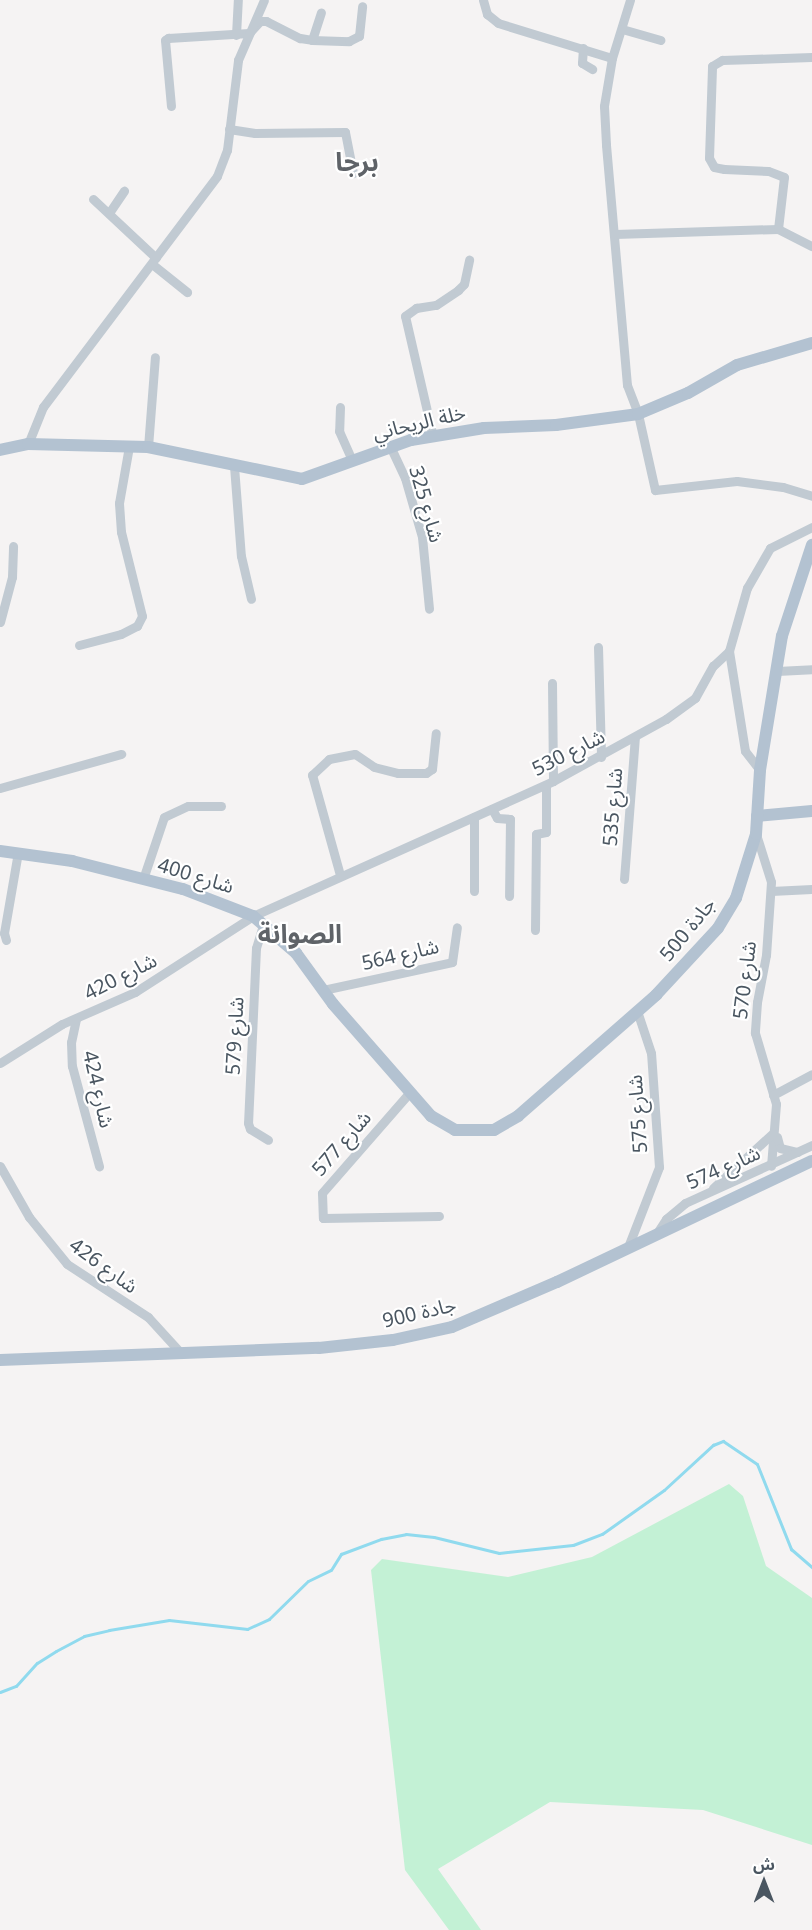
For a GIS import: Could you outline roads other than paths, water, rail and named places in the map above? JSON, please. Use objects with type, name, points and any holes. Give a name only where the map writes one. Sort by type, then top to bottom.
[{"type":"main road","name":"خلة الريحاني","points":[[0,450],[22,445],[148,447],[302,479],[390,446],[433,437],[495,426],[556,425],[639,414],[688,393],[737,365],[812,343]]},
{"type":"main road","name":"جادة 500","points":[[410,1092],[431,1116],[455,1130],[494,1130],[518,1116],[638,1011],[718,928],[747,871],[756,834],[760,770],[782,636],[812,545]]},
{"type":"main road","points":[[757,816],[812,811]]},
{"type":"main road","name":"شارع 400","points":[[0,851],[18,852],[143,879],[214,898],[253,916],[296,953],[323,990],[410,1092]]},
{"type":"main road","name":"جادة 900","points":[[0,1360],[319,1348],[393,1340],[452,1327],[812,1161]]},
{"type":"street","points":[[236,35],[238,0]]},
{"type":"street","points":[[22,445],[43,407],[217,176],[229,129],[238,60],[264,0]]},
{"type":"street","points":[[483,0],[487,14],[498,23],[612,58]]},
{"type":"street","points":[[630,0],[612,58],[604,106],[627,385],[639,414],[654,490],[737,481],[783,487],[812,496]]},
{"type":"street","points":[[171,106],[165,40],[178,37],[249,33],[260,21],[266,21],[300,38],[349,41],[359,36],[362,6]]},
{"type":"street","points":[[312,40],[321,12]]},
{"type":"street","points":[[622,30],[660,40]]},
{"type":"street","points":[[583,48],[582,63],[592,69]]},
{"type":"street","points":[[778,229],[784,177],[768,171],[714,167],[709,158],[712,66],[722,60],[812,57]]},
{"type":"street","points":[[229,129],[255,133],[345,132],[353,173]]},
{"type":"street","points":[[109,213],[124,191]]},
{"type":"street","points":[[93,199],[187,292]]},
{"type":"street","points":[[615,234],[778,229],[812,246]]},
{"type":"street","points":[[433,437],[405,316],[416,308],[436,305],[458,290],[464,284],[469,260]]},
{"type":"street","points":[[148,447],[155,357]]},
{"type":"street","points":[[340,407],[339,431],[352,460]]},
{"type":"street","points":[[79,645],[121,634],[137,626],[142,616],[121,532],[119,503],[129,446]]},
{"type":"street","name":"شارع 325","points":[[390,446],[405,478],[422,537],[422,567],[429,609]]},
{"type":"street","points":[[234,466],[241,556],[251,599]]},
{"type":"street","name":"شارع 530","points":[[253,916],[340,875],[550,783],[601,757],[695,698],[713,666],[729,651],[747,588],[770,548],[781,539],[812,527]]},
{"type":"street","points":[[0,622],[12,576],[13,546]]},
{"type":"street","points":[[598,647],[601,757]]},
{"type":"street","points":[[729,651],[745,751],[760,770]]},
{"type":"street","points":[[777,671],[812,669]]},
{"type":"street","points":[[535,930],[536,834],[546,832],[550,783],[552,683]]},
{"type":"street","points":[[340,875],[312,775],[329,759],[355,754],[374,767],[398,774],[426,773],[432,769],[436,733]]},
{"type":"street","name":"شارع 535","points":[[624,879],[635,737]]},
{"type":"street","points":[[0,788],[121,754]]},
{"type":"street","points":[[143,879],[164,817],[188,806],[221,806]]},
{"type":"street","points":[[492,809],[497,818],[510,819],[509,896]]},
{"type":"street","points":[[474,817],[474,891]]},
{"type":"street","name":"شارع 570","points":[[756,834],[771,891],[755,1033],[773,1095],[776,1129],[771,1166]]},
{"type":"street","points":[[6,940],[4,933],[18,852]]},
{"type":"street","points":[[771,891],[812,889]]},
{"type":"street","name":"شارع 420","points":[[0,1063],[76,1018],[135,992],[253,916]]},
{"type":"street","name":"شارع 579","points":[[263,925],[256,948],[248,1123],[250,1129],[268,1140]]},
{"type":"street","name":"شارع 564","points":[[323,990],[452,962],[457,927]]},
{"type":"street","name":"شارع 575","points":[[628,1247],[659,1167],[651,1053],[638,1011]]},
{"type":"street","name":"شارع 424","points":[[76,1018],[71,1042],[72,1065],[99,1166]]},
{"type":"street","points":[[773,1095],[812,1074]]},
{"type":"street","name":"شارع 577","points":[[410,1092],[322,1192],[323,1218],[439,1216]]},
{"type":"street","points":[[776,1129],[780,1148],[798,1152]]},
{"type":"street","points":[[702,1196],[744,1163],[776,1129]]},
{"type":"street","name":"شارع 574","points":[[657,1233],[666,1219],[702,1196],[771,1166],[812,1145]]},
{"type":"street","name":"شارع 426","points":[[1,1168],[29,1217],[67,1264],[148,1317],[180,1352]]},
{"type":"waterway","points":[[0,1692],[16,1686],[37,1663],[84,1636],[169,1620],[247,1629],[269,1619],[308,1581],[331,1570],[341,1554],[381,1539],[406,1534],[434,1537],[499,1553],[573,1545],[602,1534],[664,1490],[713,1445],[723,1441],[757,1464],[791,1549],[812,1567]]},
{"type":"district","name":"برجا","points":[[357,162]]},
{"type":"district","name":"الصوانة","points":[[300,934]]}]
